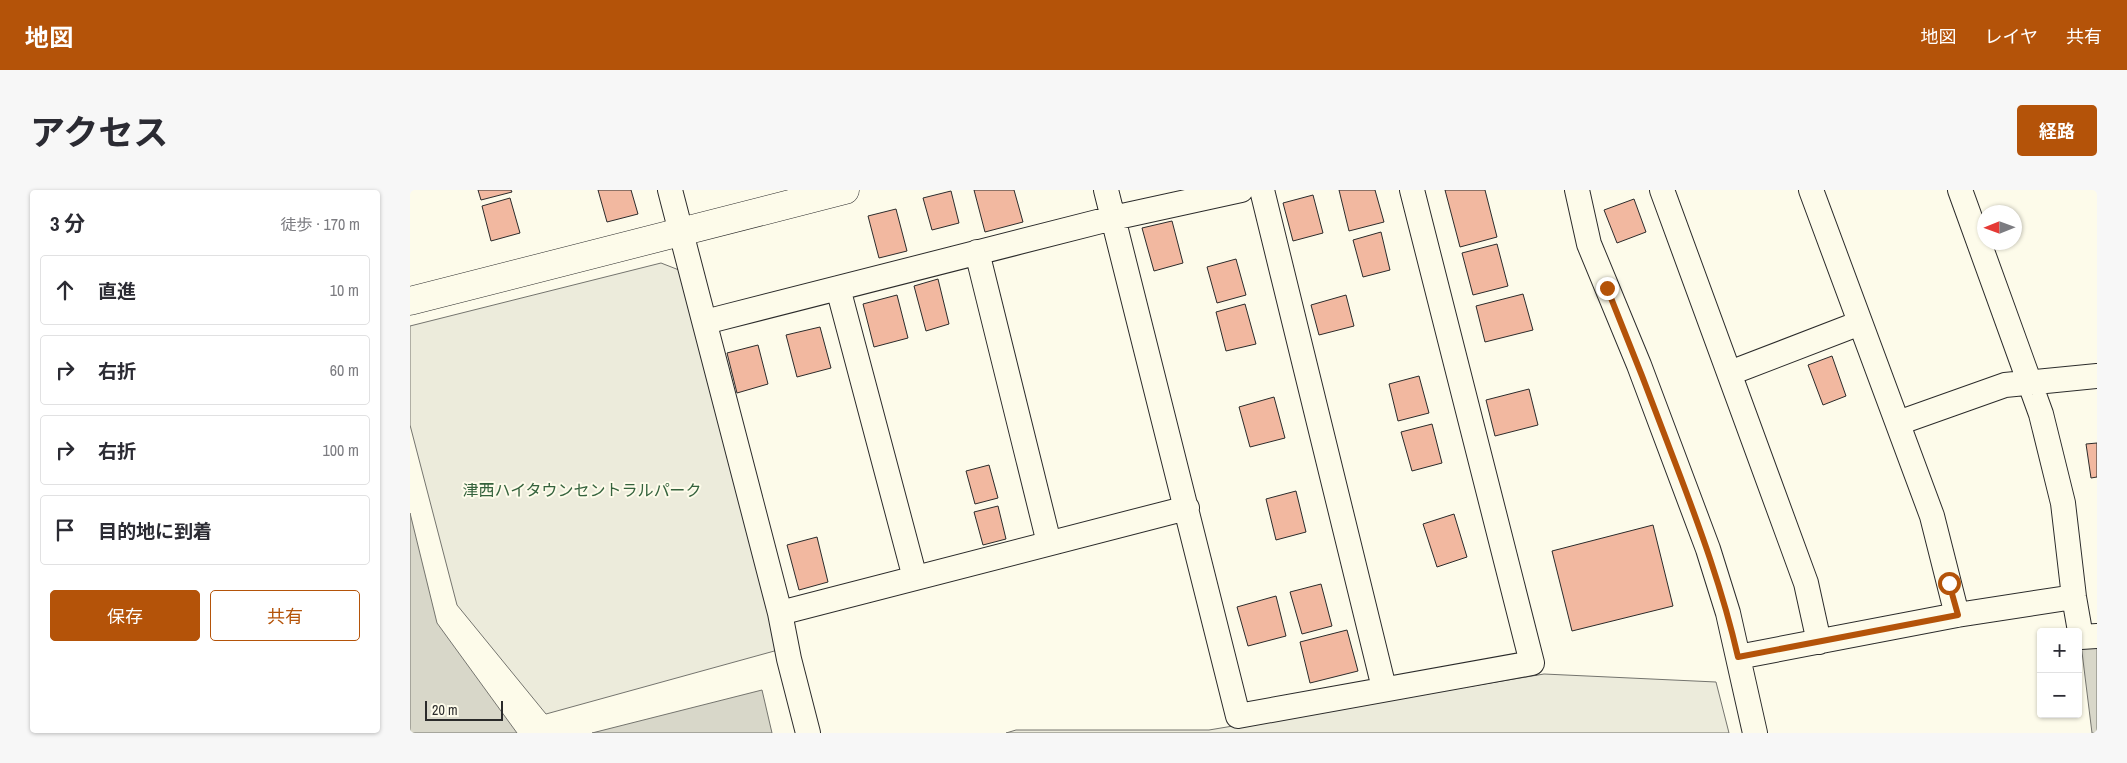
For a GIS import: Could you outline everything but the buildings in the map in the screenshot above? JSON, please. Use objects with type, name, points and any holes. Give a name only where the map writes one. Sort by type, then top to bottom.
[{"type":"street","points":[[670,190],[780,613],[789,659],[808,733]]},
{"type":"street","points":[[410,301],[845,190]]},
{"type":"street","points":[[1106,190],[1238,716],[1252,723],[1384,688],[1532,663],[1412,190]]},
{"type":"street","points":[[705,322],[1112,218],[1241,190]]},
{"type":"street","points":[[1262,190],[1384,688]]},
{"type":"street","points":[[1577,190],[1589,244],[1639,365],[1708,549],[1728,613],[1755,733]]},
{"type":"street","points":[[1662,190],[1806,583],[1819,642]]},
{"type":"street","points":[[1811,190],[1932,516],[1958,615]]},
{"type":"street","points":[[1960,190],[2041,414],[2063,503],[2074,598],[2081,637],[2097,636]]},
{"type":"street","points":[[977,252],[1049,543]]},
{"type":"street","points":[[838,288],[915,578]]},
{"type":"street","points":[[1730,373],[1860,323]]},
{"type":"street","points":[[1898,423],[2005,385],[2097,376]]},
{"type":"street","points":[[780,613],[1186,508]]},
{"type":"street","points":[[1738,657],[1958,615],[2074,598]]},
{"type":"green space","name":"津西ハイタウンセントラルパーク","points":[[661,263],[679,270],[778,650],[546,714],[457,605],[410,425],[410,326]]},
{"type":"green space","points":[[1544,674],[1716,682],[1729,733],[1006,733],[1016,730],[1209,730]]},
{"type":"shaded area","points":[[410,513],[437,623],[517,733],[410,733]]},
{"type":"shaded area","points":[[2097,642],[2097,733],[2092,733],[2082,644]]},
{"type":"shaded area","points":[[762,690],[772,733],[592,733]]},
{"type":"route","points":[[1607,288],[1639,365],[1708,549],[1728,613],[1738,657],[1958,615],[1949,583]]}]
